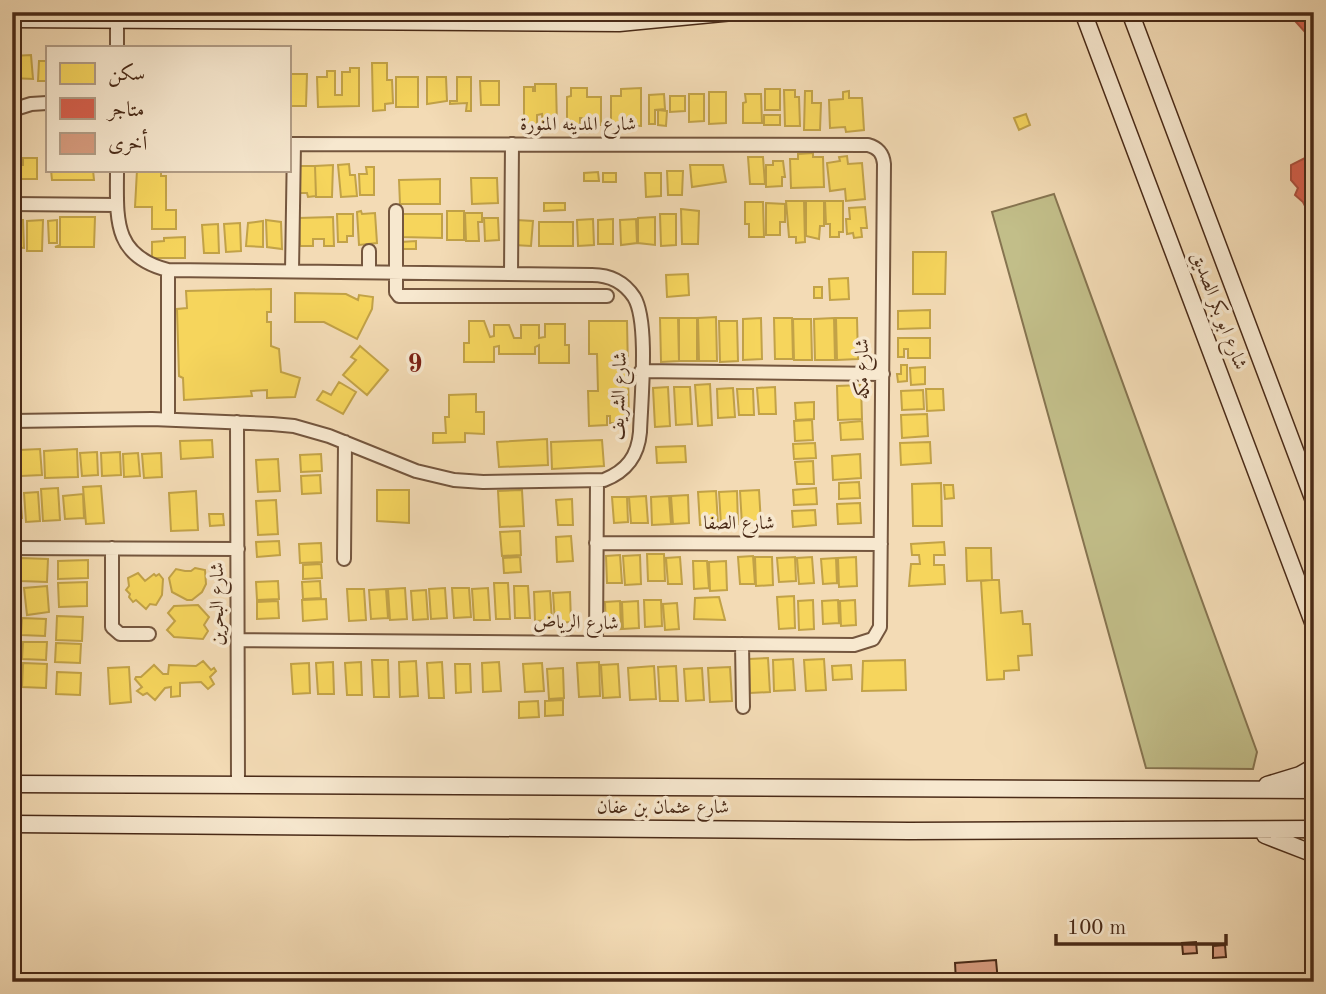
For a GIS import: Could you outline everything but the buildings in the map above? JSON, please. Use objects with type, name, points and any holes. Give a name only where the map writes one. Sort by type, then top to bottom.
[{"type":"main road","points":[[12,19],[456,17],[619,23],[733,12]]},
{"type":"main road","name":"شارع ابو بكر الصديق","points":[[1083,12],[1314,625]]},
{"type":"main road","points":[[1090,29],[1093,12]]},
{"type":"main road","name":"شارع ابو بكر الصديق","points":[[1129,14],[1314,501]]},
{"type":"main road","points":[[1249,790],[1300,775],[1314,767]]},
{"type":"main road","name":"شارع عثمان بن عفان","points":[[12,784],[1314,790]]},
{"type":"main road","name":"شارع عثمان بن عفان","points":[[12,824],[909,831],[1314,829]]},
{"type":"main road","points":[[1249,830],[1314,854]]},
{"type":"street","points":[[117,20],[117,46]]},
{"type":"street","points":[[12,110],[46,103]]},
{"type":"street","points":[[291,144],[292,271]]},
{"type":"street","name":"شارع المدينه المنورة","points":[[291,144],[868,145]]},
{"type":"street","points":[[511,274],[512,144]]},
{"type":"street","name":"شارع مكه","points":[[868,145],[881,153],[884,164],[881,602]]},
{"type":"street","name":"شارع الشريف","points":[[12,421],[169,419],[294,426],[345,442],[416,471],[454,480],[597,481],[621,472],[628,466],[637,450],[642,371],[639,312],[633,296],[623,285],[601,275],[168,270],[147,264],[129,249],[120,228],[117,172]]},
{"type":"street","points":[[12,204],[117,205]]},
{"type":"street","points":[[396,211],[396,293],[401,296],[607,296]]},
{"type":"street","points":[[369,251],[369,272]]},
{"type":"street","points":[[168,270],[169,419]]},
{"type":"street","points":[[642,371],[883,373]]},
{"type":"street","name":"شارع البحرين","points":[[237,422],[238,785]]},
{"type":"street","points":[[344,559],[345,442]]},
{"type":"street","points":[[596,643],[597,481]]},
{"type":"street","name":"شارع الصفا","points":[[596,543],[881,544]]},
{"type":"street","points":[[12,548],[237,549]]},
{"type":"street","points":[[112,548],[113,627],[120,635],[149,634]]},
{"type":"street","name":"شارع الرياض","points":[[238,640],[854,645],[867,642],[877,634],[880,627],[881,602]]},
{"type":"street","points":[[742,644],[743,707]]},
{"type":"shaded area","points":[[1054,194],[1257,752],[1253,769],[1146,768],[992,212]]},
{"type":"district","name":"9","points":[[416,365]]}]
